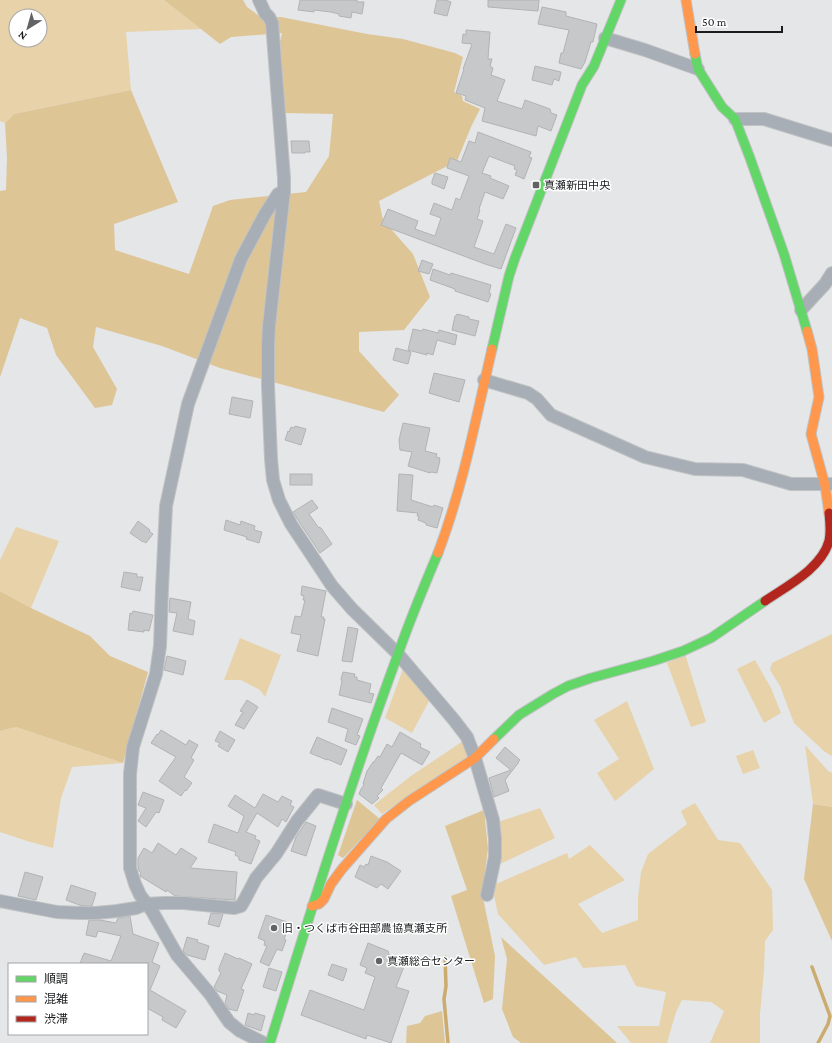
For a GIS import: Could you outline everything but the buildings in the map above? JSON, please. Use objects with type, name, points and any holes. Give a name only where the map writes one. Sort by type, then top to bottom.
[{"type":"street","points":[[259,0],[272,23],[284,178],[284,191],[268,346],[268,386],[273,480],[284,511],[332,586],[352,609],[398,654],[467,737],[475,758],[493,820],[495,839],[494,857],[487,895]]},
{"type":"street","points":[[312,906],[319,904],[324,899],[331,884],[342,869],[386,819],[409,801],[475,758],[500,731],[519,715],[568,686],[590,678],[653,661],[683,651],[711,638],[806,572],[817,562],[825,551],[829,540],[828,484],[811,434],[820,397],[812,349],[784,254],[735,119],[722,107],[698,69],[686,0]]},
{"type":"street","points":[[270,1043],[312,906],[346,804],[398,654],[451,516],[464,471],[509,276],[522,237],[582,85],[594,66],[620,1]]},
{"type":"street","points":[[605,38],[645,50],[698,69]]},
{"type":"street","points":[[735,119],[764,119],[832,140]]},
{"type":"street","points":[[264,1043],[240,1031],[229,1022],[210,994],[177,955],[152,911],[134,884],[130,868],[130,774],[133,747],[156,674],[159,653],[166,506],[188,404],[241,259],[278,194],[284,191]]},
{"type":"street","points":[[801,310],[825,284],[832,272]]},
{"type":"street","points":[[484,380],[528,393],[537,399],[551,415],[645,457],[695,469],[744,470],[791,484],[828,484]]},
{"type":"street","points":[[0,901],[57,912],[79,913],[117,911],[136,908],[146,904],[164,903],[184,903],[234,908],[238,907],[245,900],[256,878],[276,854],[297,821],[318,796],[346,804]]},
{"type":"shaded area","points":[[0,0],[164,0],[201,29],[126,32],[131,90],[14,114],[5,123],[0,121]]},
{"type":"shaded area","points":[[164,0],[243,0],[247,7],[262,18],[281,17],[367,34],[403,39],[455,53],[463,57],[454,92],[462,96],[463,101],[480,109],[457,161],[379,201],[383,220],[413,254],[430,297],[404,330],[359,332],[359,351],[399,395],[384,412],[220,368],[162,346],[96,327],[93,347],[117,389],[112,405],[95,408],[56,355],[47,328],[20,318],[0,377],[0,191],[6,190],[7,158],[5,123],[14,114],[131,90],[178,202],[114,224],[115,250],[189,274],[213,206],[230,200],[306,192],[329,156],[333,114],[285,113],[280,42],[282,33],[231,37],[220,44]]},
{"type":"shaded area","points":[[16,527],[59,541],[31,608],[0,591],[0,560]]},
{"type":"shaded area","points":[[0,591],[31,608],[90,636],[110,656],[148,672],[123,763],[16,727],[0,731]]},
{"type":"shaded area","points":[[832,634],[832,756],[825,752],[794,723],[780,686],[770,670],[772,663]]},
{"type":"shaded area","points":[[240,638],[281,655],[265,697],[260,690],[241,680],[224,680]]},
{"type":"shaded area","points":[[685,654],[706,722],[691,727],[667,663]]},
{"type":"shaded area","points":[[755,660],[771,688],[781,713],[764,723],[737,669]]},
{"type":"shaded area","points":[[403,669],[430,699],[412,733],[385,718]]},
{"type":"shaded area","points":[[627,701],[654,769],[615,801],[597,773],[619,759],[594,720]]},
{"type":"shaded area","points":[[16,727],[123,763],[72,767],[61,798],[53,848],[0,832],[0,731]]},
{"type":"shaded area","points":[[463,741],[469,755],[382,814],[374,805],[411,776]]},
{"type":"shaded area","points":[[805,745],[828,771],[832,773],[832,807],[813,804]]},
{"type":"shaded area","points":[[753,750],[760,768],[743,774],[736,756]]},
{"type":"shaded area","points":[[357,800],[380,819],[343,858],[338,855]]},
{"type":"shaded area","points":[[695,803],[718,840],[740,843],[772,890],[773,930],[765,941],[760,1014],[760,1043],[710,1043],[724,1011],[711,1002],[682,1000],[676,1012],[667,1043],[631,1043],[617,1026],[659,1026],[666,992],[636,986],[625,965],[583,968],[576,957],[544,965],[498,914],[494,895],[496,884],[567,853],[569,859],[590,845],[625,880],[578,904],[602,933],[638,920],[638,898],[641,872],[648,854],[687,824],[681,811]]},
{"type":"shaded area","points":[[813,804],[832,807],[832,941],[804,879]]},
{"type":"shaded area","points":[[540,808],[555,838],[500,864],[498,822]]},
{"type":"shaded area","points":[[484,810],[488,849],[482,893],[495,956],[493,999],[484,1003],[451,896],[467,890],[445,826]]},
{"type":"shaded area","points":[[501,937],[617,1043],[521,1043],[513,1037],[502,1009],[507,959]]},
{"type":"shaded area","points":[[442,1011],[445,1043],[406,1043],[407,1026],[420,1023],[425,1016]]},
{"type":"waterway","points":[[445,957],[446,986],[444,999],[448,1043]]},
{"type":"waterway","points":[[812,967],[830,1016],[828,1024],[818,1043]]},
{"type":"traffic: fast","points":[[492,349],[509,276],[515,258],[582,85],[594,66],[621,0]]},
{"type":"traffic: fast","points":[[695,54],[698,69],[722,107],[735,119],[784,254],[807,331]]},
{"type":"traffic: fast","points":[[270,1043],[347,799],[407,629],[438,553]]},
{"type":"traffic: fast","points":[[494,739],[519,715],[568,686],[683,651],[711,638],[765,601]]},
{"type":"traffic: slow","points":[[686,0],[695,54]]},
{"type":"traffic: slow","points":[[807,331],[812,349],[819,397],[811,434],[825,485],[829,513]]},
{"type":"traffic: slow","points":[[438,553],[462,478],[492,349]]},
{"type":"traffic: slow","points":[[312,906],[319,904],[324,899],[331,884],[342,869],[386,819],[409,801],[475,758],[494,739]]},
{"type":"traffic: jam","points":[[765,601],[803,576],[819,560],[829,541],[829,513]]},
{"type":"place","name":"真瀬新田中央","points":[[536,185]]},
{"type":"place","name":"旧・つくば市谷田部農協真瀬支所","points":[[274,928]]},
{"type":"place","name":"真瀬総合センター","points":[[379,961]]}]
